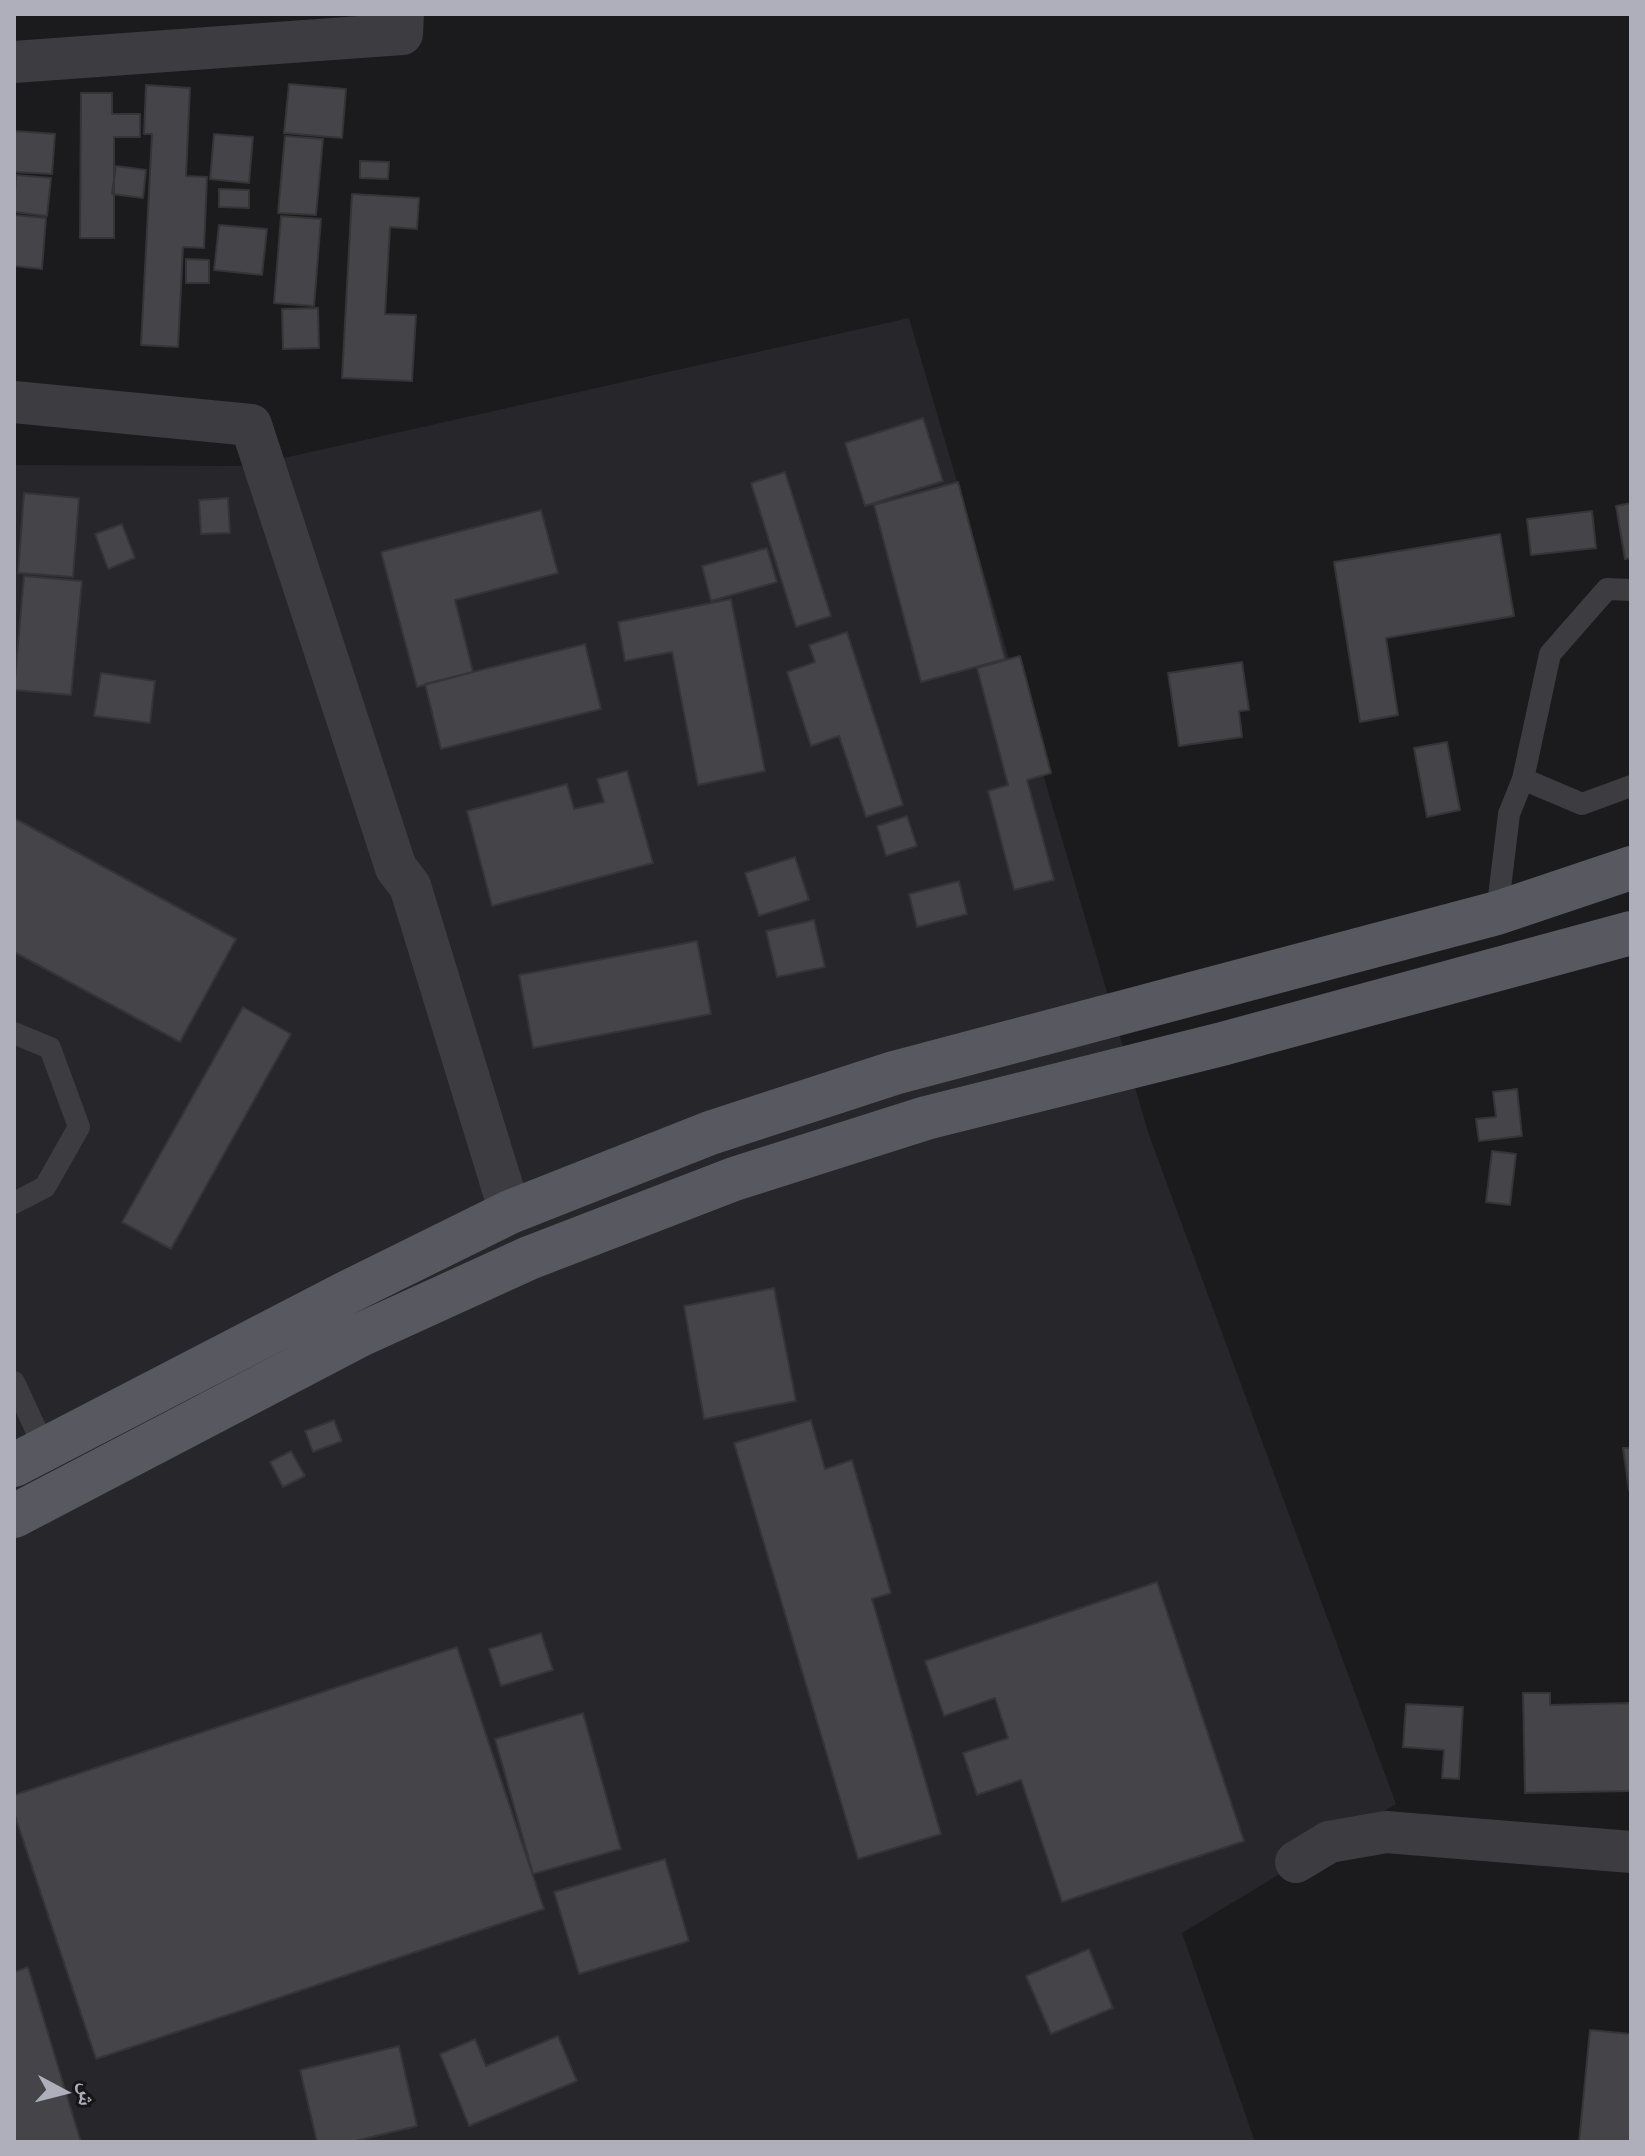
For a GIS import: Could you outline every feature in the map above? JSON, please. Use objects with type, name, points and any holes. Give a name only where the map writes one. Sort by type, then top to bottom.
[{"type":"main road","points":[[65,1489],[30,1457],[292,1320],[510,1212],[710,1133],[894,1073],[1497,913],[1631,868]]},
{"type":"main road","points":[[14,1516],[360,1335],[529,1258],[734,1179],[926,1118],[1222,1044],[1631,933]]},
{"type":"street","points":[[14,62],[402,34],[403,14]]},
{"type":"street","points":[[14,402],[251,425],[396,868],[410,886],[510,1212]]},
{"type":"street","points":[[1296,1862],[1329,1842],[1386,1832],[1631,1852]]},
{"type":"lane","points":[[1497,913],[1509,814],[1523,779],[1550,654],[1607,589],[1631,590]]},
{"type":"lane","points":[[1523,779],[1582,804],[1631,786]]},
{"type":"lane","points":[[14,1033],[50,1048],[79,1127],[45,1187],[14,1203]]},
{"type":"lane","points":[[14,1382],[30,1457]]},
{"type":"shaded area","points":[[909,318],[1149,1135],[1396,1804],[1182,1933],[1255,2142],[14,2142],[14,465],[248,466]]},
{"type":"building","points":[[289,84],[346,89],[342,138],[284,133]]},
{"type":"building","points":[[146,85],[190,88],[186,176],[207,177],[204,248],[183,247],[178,347],[141,345],[152,134],[144,134]]},
{"type":"building","points":[[81,93],[112,93],[112,114],[140,114],[140,137],[114,137],[114,238],[80,238]]},
{"type":"building","points":[[15,131],[55,134],[52,174],[14,172]]},
{"type":"building","points":[[214,134],[253,137],[249,183],[210,179]]},
{"type":"building","points":[[285,136],[323,139],[316,215],[278,213]]},
{"type":"building","points":[[360,161],[389,162],[388,179],[360,178]]},
{"type":"building","points":[[116,166],[146,170],[143,198],[112,194]]},
{"type":"building","points":[[16,175],[51,178],[47,216],[14,212]]},
{"type":"building","points":[[219,189],[249,190],[249,208],[219,207]]},
{"type":"building","points":[[352,194],[419,198],[417,229],[390,227],[385,314],[416,315],[412,381],[342,378]]},
{"type":"building","points":[[14,215],[46,218],[42,269],[14,266]]},
{"type":"building","points":[[281,216],[321,219],[314,306],[274,303]]},
{"type":"building","points":[[219,225],[267,229],[262,275],[214,270]]},
{"type":"building","points":[[186,259],[209,260],[209,283],[186,283]]},
{"type":"building","points":[[318,308],[319,348],[283,349],[282,309]]},
{"type":"building","points":[[923,418],[943,481],[865,506],[845,443]]},
{"type":"building","points":[[785,472],[831,616],[796,627],[751,483]]},
{"type":"building","points":[[958,482],[1005,659],[921,682],[874,505]]},
{"type":"building","points":[[24,493],[79,498],[73,577],[18,573]]},
{"type":"building","points":[[228,498],[230,533],[201,534],[199,500]]},
{"type":"building","points":[[1631,503],[1631,558],[1625,559],[1616,506]]},
{"type":"building","points":[[541,510],[558,573],[455,600],[473,672],[417,687],[381,552]]},
{"type":"building","points":[[1592,511],[1596,548],[1531,555],[1527,519]]},
{"type":"building","points":[[122,524],[135,558],[108,569],[95,534]]},
{"type":"building","points":[[1500,534],[1514,616],[1386,638],[1398,715],[1360,722],[1334,562]]},
{"type":"building","points":[[767,548],[777,582],[711,601],[702,566]]},
{"type":"building","points":[[24,576],[82,581],[71,695],[14,690]]},
{"type":"building","points":[[731,599],[765,771],[698,785],[672,652],[625,661],[618,622]]},
{"type":"building","points":[[847,632],[903,805],[866,817],[839,736],[811,746],[787,672],[815,662],[809,645]]},
{"type":"building","points":[[585,644],[601,709],[441,749],[425,684]]},
{"type":"building","points":[[1020,656],[1051,773],[1027,780],[1054,880],[1014,890],[988,791],[1008,785],[977,668]]},
{"type":"building","points":[[1242,662],[1249,710],[1239,711],[1242,737],[1179,746],[1168,673]]},
{"type":"building","points":[[101,673],[155,681],[150,723],[94,716]]},
{"type":"building","points":[[1447,742],[1460,810],[1427,817],[1414,748]]},
{"type":"building","points":[[627,771],[653,863],[492,906],[467,811],[567,784],[574,809],[604,802],[597,779]]},
{"type":"building","points":[[907,816],[917,846],[886,856],[877,826]]},
{"type":"building","points":[[14,818],[236,939],[180,1042],[14,952]]},
{"type":"building","points":[[795,857],[809,900],[759,916],[745,873]]},
{"type":"building","points":[[959,881],[967,914],[917,927],[909,894]]},
{"type":"building","points":[[814,920],[825,967],[777,977],[766,931]]},
{"type":"building","points":[[697,941],[711,1014],[533,1048],[519,975]]},
{"type":"building","points":[[243,1007],[291,1034],[171,1249],[122,1222]]},
{"type":"building","points":[[1517,1089],[1522,1136],[1479,1141],[1476,1119],[1496,1117],[1493,1092]]},
{"type":"building","points":[[1492,1151],[1516,1154],[1510,1205],[1486,1202]]},
{"type":"building","points":[[774,1288],[796,1401],[704,1419],[684,1306]]},
{"type":"building","points":[[334,1420],[342,1441],[313,1452],[305,1431]]},
{"type":"building","points":[[811,1420],[825,1469],[852,1460],[891,1593],[872,1599],[941,1834],[858,1859],[734,1443]]},
{"type":"building","points":[[1623,1448],[1631,1448],[1631,1490],[1629,1490]]},
{"type":"building","points":[[291,1451],[305,1476],[283,1487],[270,1462]]},
{"type":"building","points":[[1157,1582],[1244,1841],[1062,1902],[1021,1780],[977,1795],[963,1753],[1008,1738],[995,1698],[944,1716],[925,1661]]},
{"type":"building","points":[[541,1633],[553,1670],[501,1686],[489,1649]]},
{"type":"building","points":[[457,1647],[544,1909],[96,2059],[14,1813],[14,1795]]},
{"type":"building","points":[[1523,1693],[1550,1693],[1550,1705],[1631,1703],[1631,1791],[1525,1793]]},
{"type":"building","points":[[1406,1704],[1463,1707],[1459,1779],[1442,1778],[1444,1750],[1403,1747]]},
{"type":"building","points":[[583,1713],[621,1849],[533,1874],[495,1739]]},
{"type":"building","points":[[665,1859],[689,1941],[579,1974],[554,1892]]},
{"type":"building","points":[[1089,1949],[1113,2008],[1051,2034],[1026,1976]]},
{"type":"building","points":[[28,1967],[81,2142],[14,2142],[14,1972]]},
{"type":"building","points":[[1590,2030],[1631,2034],[1631,2142],[1579,2142]]},
{"type":"building","points":[[558,2036],[577,2081],[469,2126],[440,2054],[475,2039],[486,2066]]},
{"type":"building","points":[[399,2046],[417,2126],[351,2142],[317,2142],[300,2070]]}]
